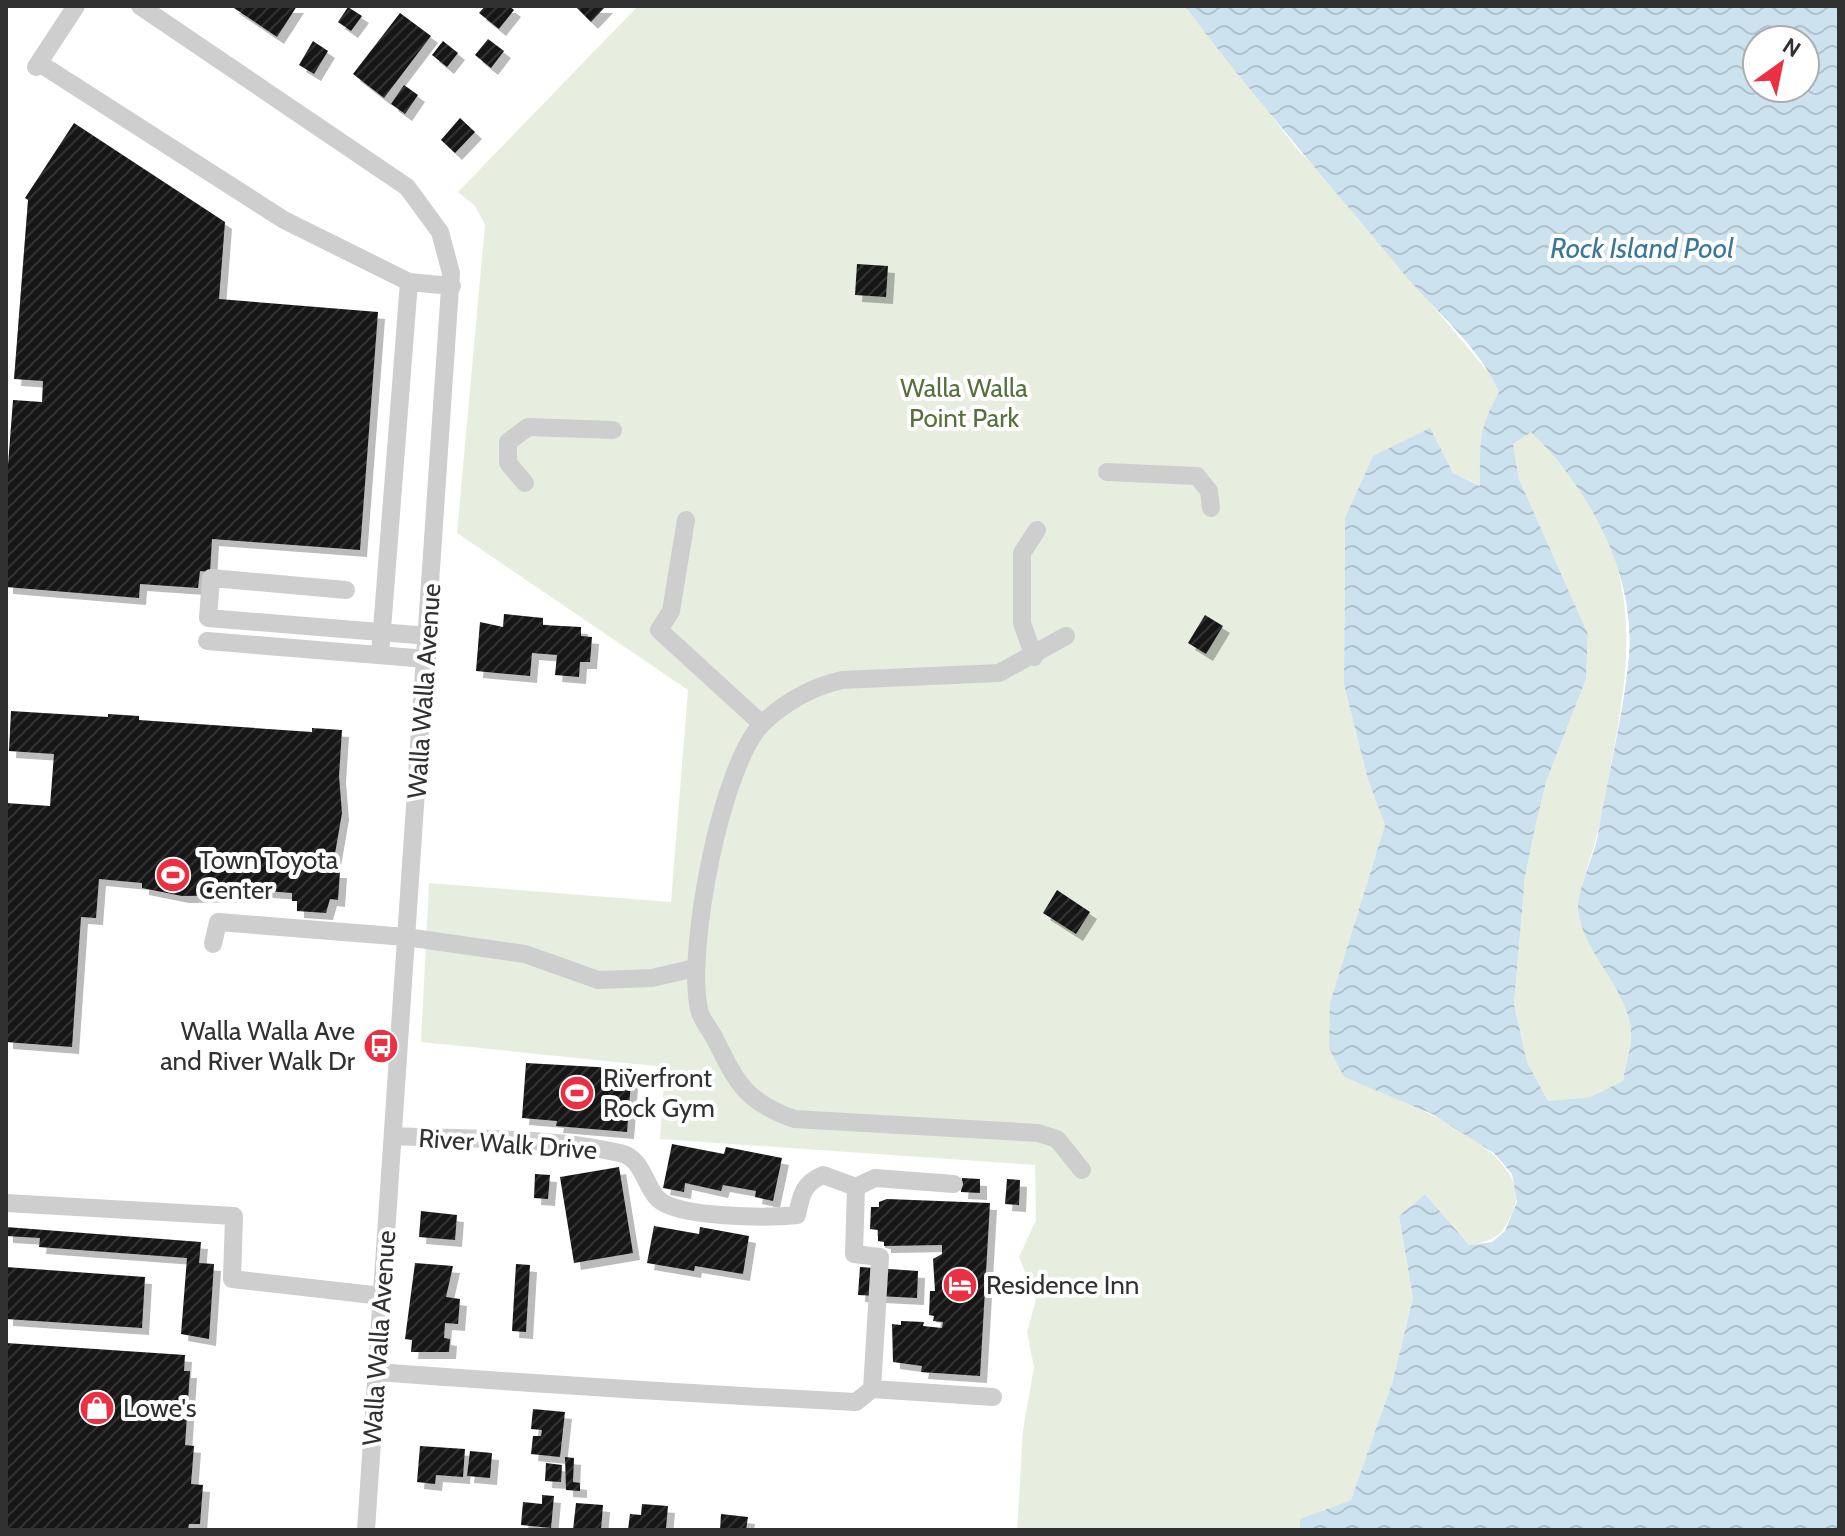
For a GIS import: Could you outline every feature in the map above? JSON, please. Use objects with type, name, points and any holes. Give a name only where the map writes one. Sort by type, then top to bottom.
[{"type":"street","points":[[76,6],[38,65],[284,220],[409,282],[452,286]]},
{"type":"street","name":"Walla Walla Avenue","points":[[140,6],[407,187],[440,232],[450,263],[452,286],[429,636],[366,1530]]},
{"type":"street","points":[[380,655],[409,282]]},
{"type":"street","points":[[525,483],[508,463],[508,442],[528,427],[613,430]]},
{"type":"street","points":[[1107,472],[1197,476],[1209,491],[1211,508]]},
{"type":"street","points":[[686,520],[671,611],[659,630],[762,724]]},
{"type":"street","points":[[1034,657],[1022,623],[1022,553],[1037,530]]},
{"type":"street","points":[[346,590],[211,578],[208,618],[429,636]]},
{"type":"street","points":[[1066,636],[1034,657],[999,673],[842,680],[823,684],[798,697],[762,724],[744,749],[721,805],[695,968],[699,1011],[732,1078],[771,1111],[794,1119],[1038,1133],[1057,1139],[1082,1170]]},
{"type":"street","points":[[207,641],[427,659]]},
{"type":"street","points":[[213,944],[214,927],[218,922],[406,937],[525,954],[598,980],[652,978],[695,968]]},
{"type":"street","name":"River Walk Drive","points":[[393,1136],[557,1145],[621,1153],[634,1159],[655,1195],[671,1208],[789,1216],[797,1215],[801,1192],[812,1179],[823,1175],[856,1187]]},
{"type":"street","points":[[872,1389],[880,1257],[854,1254],[856,1187],[875,1178],[954,1184]]},
{"type":"street","points":[[6,1203],[234,1216],[232,1279],[382,1296]]},
{"type":"street","points":[[377,1372],[669,1395],[856,1402],[872,1389],[993,1397]]},
{"type":"green space","name":"Walla Walla Point Park","points":[[638,6],[1185,6],[1298,150],[1331,183],[1493,378],[1499,392],[1482,438],[1481,486],[1453,473],[1430,429],[1345,518],[1344,685],[1368,780],[1385,825],[1330,1002],[1344,1077],[1423,1111],[1482,1146],[1504,1166],[1515,1188],[1513,1211],[1497,1236],[1469,1245],[1425,1194],[1399,1216],[1413,1298],[1392,1383],[1351,1500],[1301,1519],[1300,1530],[1017,1530],[1023,1430],[1034,1367],[1027,1332],[1036,1300],[1019,1257],[1036,1220],[1035,1165],[660,1139],[665,1067],[421,1042],[429,883],[671,902],[688,690],[457,533],[485,224],[474,205],[458,192]]},
{"type":"green space","points":[[1532,431],[1577,486],[1611,546],[1621,581],[1626,650],[1619,719],[1598,831],[1578,911],[1589,942],[1623,1001],[1631,1033],[1630,1045],[1623,1081],[1590,1097],[1548,1101],[1527,1062],[1514,1004],[1525,877],[1546,782],[1586,679],[1588,634],[1519,479],[1513,444]]},
{"type":"water","name":"Rock Island Pool","points":[[1185,6],[1839,6],[1839,1530],[1300,1530],[1300,1519],[1351,1500],[1392,1383],[1413,1298],[1399,1216],[1425,1194],[1469,1245],[1492,1242],[1505,1231],[1517,1202],[1512,1174],[1494,1153],[1432,1114],[1344,1077],[1329,1048],[1330,1002],[1385,825],[1368,780],[1344,685],[1345,518],[1373,456],[1430,428],[1453,473],[1480,486],[1482,438],[1487,416],[1499,392],[1469,344],[1404,274],[1265,108]],"holes":[[[1531,432],[1553,455],[1591,509],[1606,538],[1626,601],[1629,633],[1625,687],[1596,842],[1578,910],[1588,942],[1622,1000],[1631,1033],[1623,1081],[1590,1097],[1548,1101],[1527,1062],[1514,1004],[1525,877],[1546,782],[1586,679],[1588,634],[1519,479],[1513,444]]]},
{"type":"building","points":[[231,6],[297,6],[277,37]]},
{"type":"building","points":[[485,6],[509,6],[514,10],[499,29],[479,13]]},
{"type":"building","points":[[575,6],[606,6],[591,22]]},
{"type":"building","points":[[348,7],[362,16],[351,31],[338,22]]},
{"type":"building","points":[[400,13],[431,36],[384,98],[353,74]]},
{"type":"building","points":[[488,39],[504,51],[491,68],[475,55]]},
{"type":"building","points":[[313,41],[328,51],[314,74],[299,65]]},
{"type":"building","points":[[443,41],[458,53],[447,67],[432,55]]},
{"type":"building","points":[[404,85],[418,95],[405,114],[391,104]]},
{"type":"building","points":[[460,118],[475,132],[455,153],[441,140]]},
{"type":"building","points":[[74,123],[225,222],[219,299],[378,312],[360,550],[212,539],[210,572],[200,571],[198,588],[140,584],[139,598],[6,587],[6,491],[13,400],[42,402],[43,381],[14,379],[28,200],[25,198]]},
{"type":"building","points":[[857,264],[888,266],[886,297],[855,295]]},
{"type":"building","points":[[504,614],[543,618],[543,625],[581,627],[581,636],[592,637],[590,662],[580,662],[579,677],[555,675],[557,655],[532,653],[530,676],[476,671],[480,622],[503,627]]},
{"type":"building","points":[[1205,615],[1223,626],[1206,654],[1188,643]]},
{"type":"building","name":"Town Toyota Center","points":[[11,711],[139,716],[139,720],[312,732],[312,728],[342,730],[339,776],[342,813],[332,871],[340,871],[338,900],[330,899],[326,913],[297,911],[297,901],[292,901],[292,893],[253,890],[253,895],[182,896],[142,888],[142,883],[99,879],[96,918],[81,917],[72,1047],[6,1042],[6,803],[50,806],[54,754],[9,751]]},
{"type":"building","points":[[1057,890],[1090,912],[1076,934],[1043,913]]},
{"type":"building","name":"Riverfront Rock Gym","points":[[526,1063],[632,1069],[627,1132],[556,1126],[557,1121],[522,1118]]},
{"type":"building","points":[[672,1144],[724,1154],[726,1147],[782,1158],[773,1201],[755,1197],[756,1191],[723,1185],[721,1191],[685,1183],[684,1192],[663,1188]]},
{"type":"building","points":[[619,1167],[633,1253],[574,1263],[560,1177]]},
{"type":"building","points":[[535,1174],[550,1175],[548,1199],[534,1198]]},
{"type":"building","points":[[962,1178],[980,1179],[980,1193],[961,1192]]},
{"type":"building","points":[[1007,1179],[1020,1180],[1019,1205],[1005,1204]]},
{"type":"building","name":"Residence Inn","points":[[887,1199],[990,1203],[980,1376],[921,1372],[922,1366],[893,1362],[892,1324],[901,1325],[901,1321],[924,1322],[923,1326],[942,1328],[943,1322],[933,1321],[934,1316],[929,1315],[930,1291],[935,1291],[933,1259],[942,1254],[942,1245],[884,1246],[884,1242],[878,1241],[878,1230],[870,1229],[871,1207],[879,1207],[879,1202]]},
{"type":"building","points":[[421,1211],[457,1215],[455,1240],[419,1237]]},
{"type":"building","points":[[654,1226],[699,1234],[700,1227],[749,1236],[743,1274],[695,1266],[694,1271],[647,1263]]},
{"type":"building","points":[[6,1227],[201,1242],[199,1263],[214,1264],[209,1339],[181,1334],[187,1258],[39,1247],[40,1238],[6,1236]]},
{"type":"building","points":[[415,1263],[453,1266],[446,1297],[460,1299],[458,1324],[445,1323],[444,1338],[450,1339],[449,1352],[411,1352],[412,1340],[405,1339]]},
{"type":"building","points":[[516,1264],[530,1265],[526,1332],[512,1331]]},
{"type":"building","points":[[6,1267],[145,1277],[142,1328],[6,1319]]},
{"type":"building","points":[[860,1267],[918,1271],[917,1298],[858,1295]]},
{"type":"building","name":"Lowe's","points":[[6,1343],[185,1355],[184,1371],[190,1371],[185,1445],[194,1446],[191,1484],[203,1485],[200,1524],[189,1524],[188,1530],[6,1530]]},
{"type":"building","points":[[533,1409],[565,1412],[560,1457],[531,1454],[533,1436],[541,1436],[542,1430],[531,1429]]},
{"type":"building","points":[[420,1446],[465,1449],[463,1477],[436,1475],[435,1484],[417,1482]]},
{"type":"building","points":[[470,1451],[492,1453],[490,1478],[467,1476]]},
{"type":"building","points":[[565,1457],[574,1458],[573,1482],[580,1483],[580,1491],[566,1490]]},
{"type":"building","points":[[546,1463],[562,1465],[561,1482],[545,1481]]},
{"type":"building","points":[[542,1495],[554,1496],[551,1528],[521,1525],[523,1502],[542,1504]]},
{"type":"building","points":[[576,1503],[603,1505],[601,1530],[573,1530]]},
{"type":"building","points":[[642,1504],[668,1506],[666,1528],[628,1530],[630,1514],[641,1515]]},
{"type":"building","points":[[721,1514],[748,1517],[746,1530],[720,1530]]},
{"type":"place","name":"Town Toyota Center","points":[[173,875]]},
{"type":"place","name":"Walla Walla Ave and River Walk Dr","points":[[381,1046]]},
{"type":"place","name":"Riverfront Rock Gym","points":[[577,1093]]},
{"type":"place","name":"Residence Inn","points":[[960,1285]]},
{"type":"place","name":"Lowe's","points":[[97,1408]]}]
